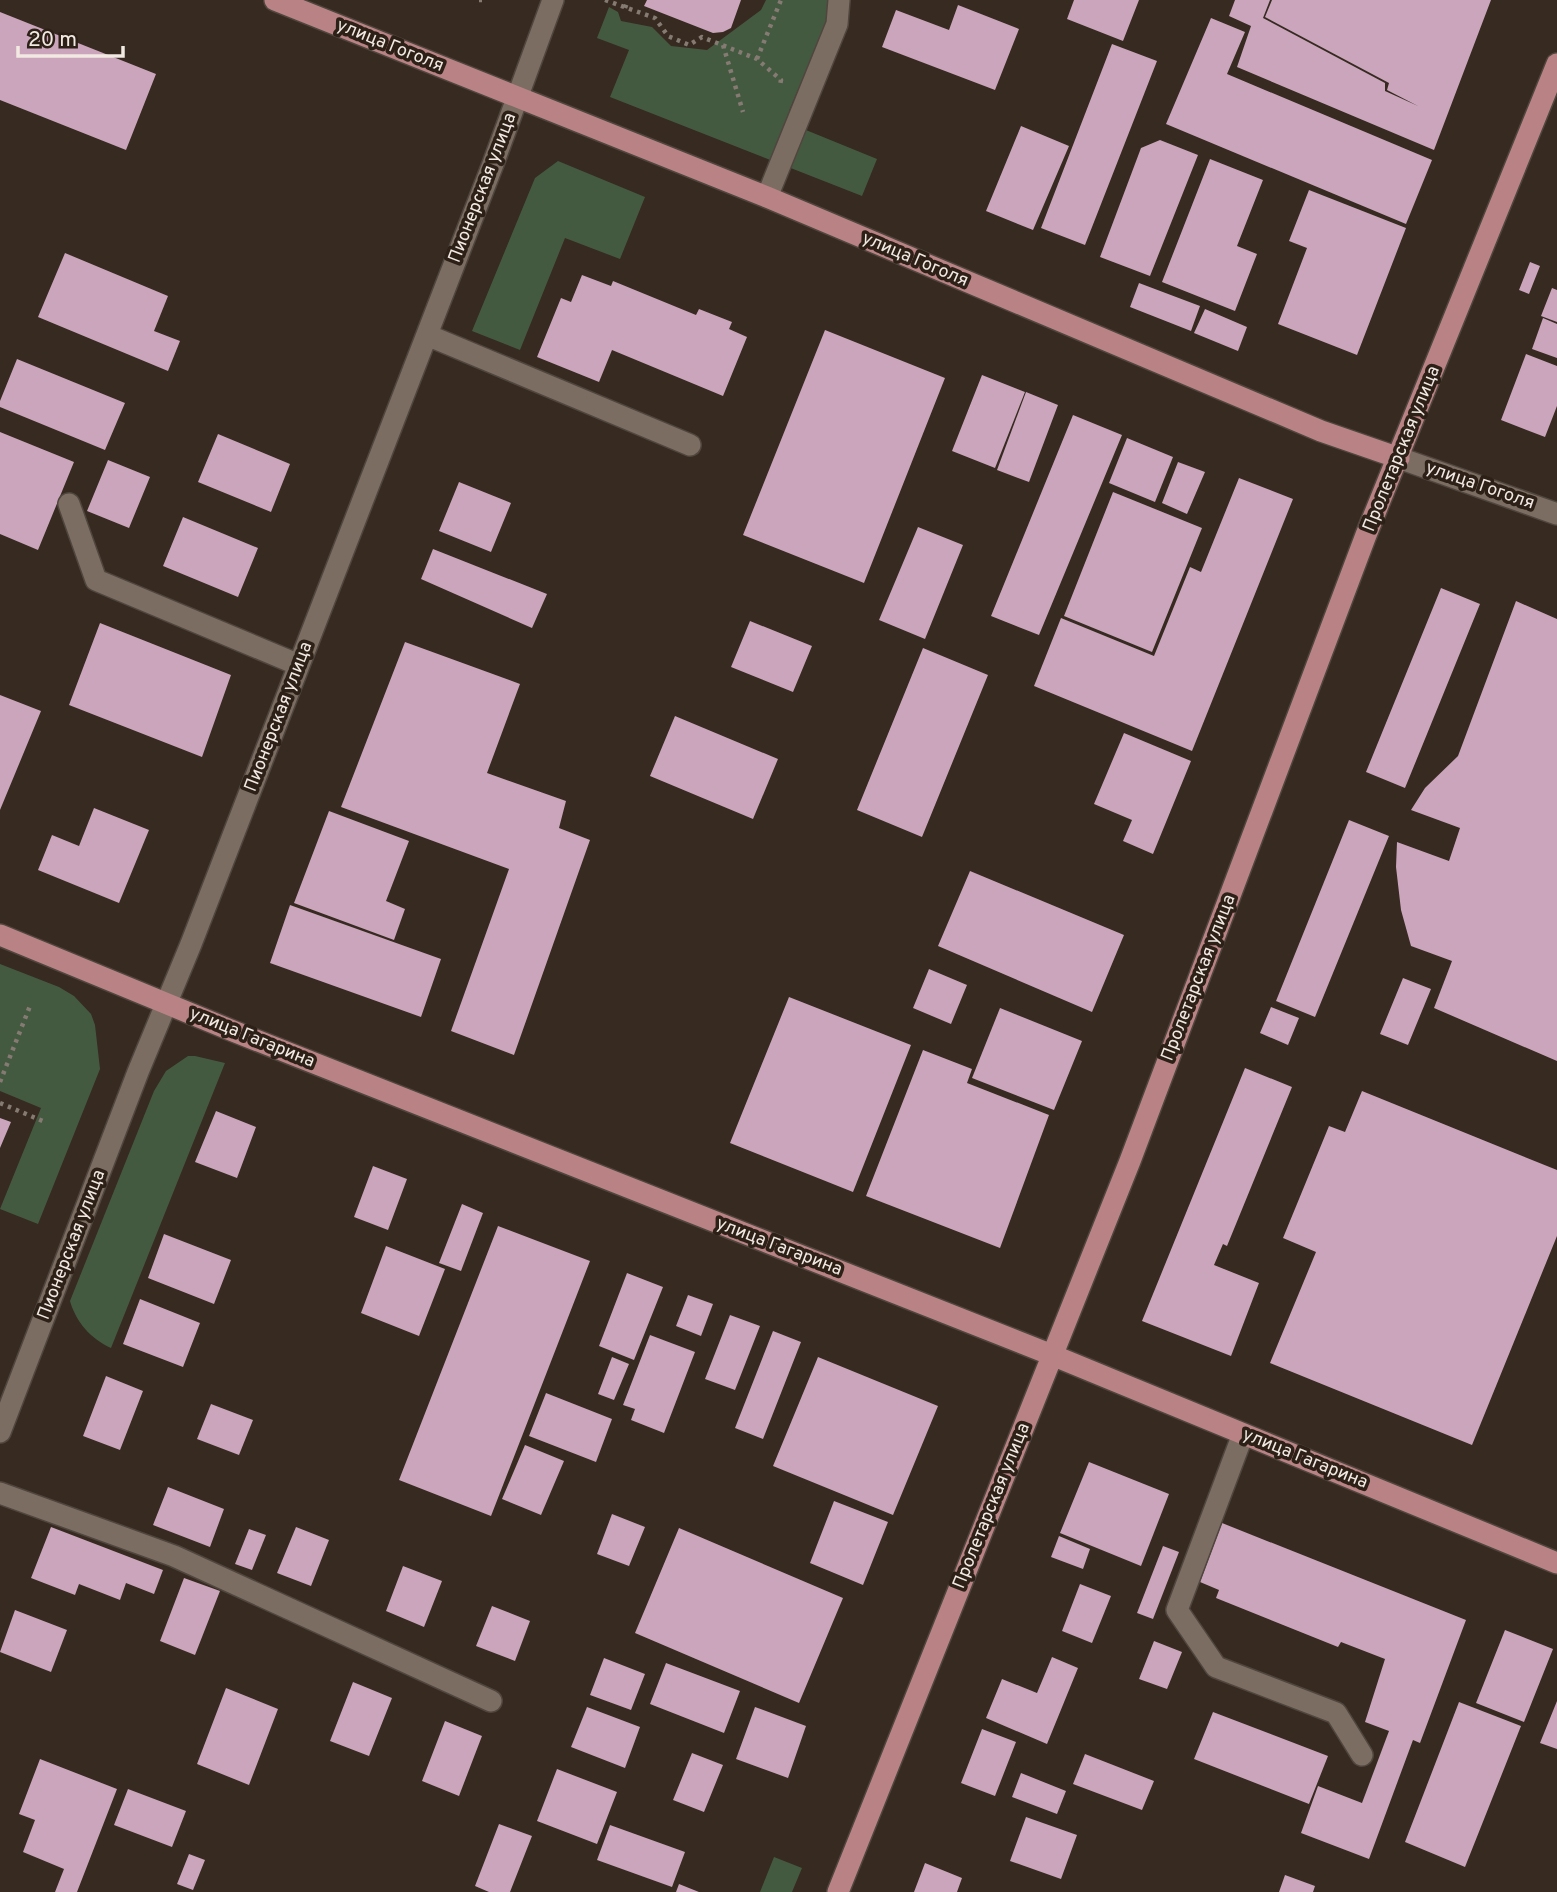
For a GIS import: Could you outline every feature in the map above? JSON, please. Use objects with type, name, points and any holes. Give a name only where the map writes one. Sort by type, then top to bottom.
[{"type":"main road","name":"улица Гоголя","points":[[275,0],[767,197],[1308,425],[1399,458]]},
{"type":"main road","name":"Пролетарская улица","points":[[838,1892],[1130,1161],[1366,535],[1557,64]]},
{"type":"main road","name":"улица Гагарина","points":[[0,935],[271,1047],[1052,1354],[1557,1563]]},
{"type":"street","name":"Пионерская улица","points":[[0,1432],[427,335],[553,0]]},
{"type":"street","points":[[767,197],[837,24],[839,0]]},
{"type":"street","points":[[427,335],[690,444]]},
{"type":"street","name":"улица Гоголя","points":[[1399,458],[1557,514]]},
{"type":"street","points":[[69,504],[96,580],[299,665]]},
{"type":"street","points":[[1243,1434],[1177,1611],[1216,1667],[1336,1713],[1362,1755]]},
{"type":"street","points":[[0,1493],[174,1556],[491,1701]]},
{"type":"path","points":[[605,0],[655,18],[668,36],[689,45],[702,37],[757,59],[781,80],[779,91]]},
{"type":"path","points":[[625,8],[628,0]]},
{"type":"path","points":[[757,59],[781,0]]},
{"type":"path","points":[[723,44],[743,111]]},
{"type":"path","points":[[0,1082],[30,1006]]},
{"type":"path","points":[[0,1103],[45,1122]]},
{"type":"green space","points":[[766,0],[836,0],[789,111],[801,128],[877,159],[862,196],[610,97],[629,50],[597,38],[609,7],[618,12],[621,21],[652,27],[671,46],[707,50],[761,10]]},
{"type":"green space","points":[[558,161],[645,197],[620,259],[565,238],[520,350],[472,331],[535,178]]},
{"type":"green space","points":[[0,964],[59,987],[74,996],[91,1014],[95,1025],[100,1069],[38,1224],[0,1209],[41,1108],[0,1091]]},
{"type":"green space","points":[[188,1056],[225,1063],[111,1348],[85,1329],[70,1301],[154,1091],[166,1071]]},
{"type":"green space","points":[[774,1857],[802,1868],[792,1892],[760,1892]]},
{"type":"building","points":[[647,0],[741,0],[731,28],[713,33],[644,6]]},
{"type":"building","points":[[1074,0],[1139,0],[1123,41],[1067,19]]},
{"type":"building","points":[[1235,0],[1270,0],[1263,18],[1385,83],[1385,91],[1418,106],[1387,90],[1389,83],[1265,17],[1272,0],[1491,0],[1434,150],[1237,67],[1251,26],[1229,16]]},
{"type":"building","points":[[958,5],[1019,29],[995,90],[882,47],[896,10],[949,30]]},
{"type":"building","points":[[0,12],[156,74],[126,150],[0,100]]},
{"type":"building","points":[[1211,18],[1245,32],[1227,74],[1432,160],[1406,224],[1166,124]]},
{"type":"building","points":[[1112,44],[1157,61],[1085,245],[1041,228]]},
{"type":"building","points":[[1021,126],[1069,146],[1033,230],[986,211]]},
{"type":"building","points":[[1160,140],[1198,155],[1150,276],[1100,257],[1141,148]]},
{"type":"building","points":[[1210,159],[1263,180],[1237,246],[1257,254],[1235,311],[1162,282]]},
{"type":"building","points":[[1309,190],[1406,228],[1357,355],[1278,324],[1307,248],[1289,241]]},
{"type":"building","points":[[65,253],[168,296],[154,331],[180,341],[168,371],[38,317]]},
{"type":"building","points":[[1530,262],[1540,266],[1529,294],[1519,290]]},
{"type":"building","points":[[582,275],[611,286],[613,281],[696,315],[699,309],[732,322],[729,329],[747,337],[723,396],[612,350],[599,382],[537,357],[561,298],[571,302]]},
{"type":"building","points":[[1139,283],[1200,306],[1191,331],[1130,307]]},
{"type":"building","points":[[1552,288],[1557,290],[1557,322],[1541,316]]},
{"type":"building","points":[[1205,309],[1247,327],[1238,351],[1194,333]]},
{"type":"building","points":[[1543,318],[1557,324],[1557,358],[1532,349]]},
{"type":"building","points":[[825,330],[945,378],[864,583],[743,535]]},
{"type":"building","points":[[1526,354],[1557,366],[1557,406],[1545,437],[1501,420]]},
{"type":"building","points":[[17,359],[125,403],[105,450],[0,407]]},
{"type":"building","points":[[982,375],[1025,392],[995,468],[952,451]]},
{"type":"building","points":[[1026,392],[1058,405],[1029,482],[997,470]]},
{"type":"building","points":[[1073,415],[1122,435],[1039,635],[991,616]]},
{"type":"building","points":[[0,432],[74,462],[38,550],[0,534]]},
{"type":"building","points":[[218,434],[290,464],[271,512],[198,482]]},
{"type":"building","points":[[1127,438],[1173,457],[1155,502],[1109,483]]},
{"type":"building","points":[[108,460],[150,477],[129,528],[87,511]]},
{"type":"building","points":[[1178,462],[1205,472],[1187,514],[1162,503]]},
{"type":"building","points":[[1239,478],[1293,499],[1192,751],[1034,686],[1061,618],[1154,656],[1190,567],[1201,572]]},
{"type":"building","points":[[459,482],[511,503],[491,552],[439,531]]},
{"type":"building","points":[[1113,492],[1202,528],[1152,652],[1064,616]]},
{"type":"building","points":[[183,517],[258,548],[238,597],[163,566]]},
{"type":"building","points":[[918,527],[963,545],[925,639],[879,620]]},
{"type":"building","points":[[433,549],[547,594],[532,628],[421,579]]},
{"type":"building","points":[[1441,588],[1480,604],[1405,788],[1366,772]]},
{"type":"building","points":[[1516,601],[1557,619],[1557,1061],[1434,1008],[1452,961],[1411,946],[1401,910],[1396,867],[1397,842],[1449,861],[1460,828],[1411,810],[1425,788],[1458,756]]},
{"type":"building","points":[[750,621],[812,646],[793,692],[731,667]]},
{"type":"building","points":[[100,623],[231,675],[202,757],[69,705]]},
{"type":"building","points":[[405,642],[520,684],[487,773],[566,801],[559,828],[590,840],[514,1055],[451,1031],[509,869],[341,807]]},
{"type":"building","points":[[923,648],[988,675],[922,837],[857,810]]},
{"type":"building","points":[[0,695],[41,711],[0,810]]},
{"type":"building","points":[[675,716],[778,759],[753,819],[650,776]]},
{"type":"building","points":[[1124,733],[1191,761],[1153,854],[1123,841],[1132,820],[1094,804]]},
{"type":"building","points":[[94,808],[149,830],[119,903],[38,870],[52,835],[79,846]]},
{"type":"building","points":[[329,811],[409,841],[386,901],[405,909],[394,940],[294,903]]},
{"type":"building","points":[[1349,820],[1389,836],[1315,1017],[1276,1001]]},
{"type":"building","points":[[970,871],[1124,935],[1092,1012],[938,946]]},
{"type":"building","points":[[290,905],[441,959],[421,1017],[270,963]]},
{"type":"building","points":[[929,969],[967,985],[951,1024],[913,1008]]},
{"type":"building","points":[[1403,978],[1431,989],[1408,1045],[1380,1034]]},
{"type":"building","points":[[789,997],[911,1045],[853,1192],[730,1143]]},
{"type":"building","points":[[1271,1007],[1299,1018],[1288,1045],[1260,1033]]},
{"type":"building","points":[[1000,1008],[1082,1041],[1054,1110],[972,1078]]},
{"type":"building","points":[[923,1050],[972,1069],[967,1083],[1049,1115],[1000,1248],[866,1196]]},
{"type":"building","points":[[1245,1068],[1292,1087],[1227,1246],[1223,1244],[1214,1265],[1259,1283],[1231,1356],[1142,1321]]},
{"type":"building","points":[[1362,1091],[1557,1170],[1557,1236],[1472,1445],[1270,1363],[1316,1252],[1283,1238],[1329,1126],[1345,1132]]},
{"type":"building","points":[[216,1111],[256,1127],[237,1178],[195,1162]]},
{"type":"building","points":[[0,1118],[11,1122],[0,1148]]},
{"type":"building","points":[[373,1166],[407,1179],[388,1230],[354,1217]]},
{"type":"building","points":[[462,1204],[483,1213],[461,1271],[439,1263]]},
{"type":"building","points":[[498,1226],[590,1261],[491,1516],[399,1480]]},
{"type":"building","points":[[164,1234],[231,1260],[214,1304],[148,1278]]},
{"type":"building","points":[[386,1246],[445,1269],[419,1336],[361,1313]]},
{"type":"building","points":[[627,1273],[663,1287],[634,1360],[599,1346]]},
{"type":"building","points":[[688,1295],[713,1304],[701,1336],[676,1326]]},
{"type":"building","points":[[140,1299],[200,1323],[183,1367],[123,1344]]},
{"type":"building","points":[[730,1315],[760,1326],[735,1390],[705,1379]]},
{"type":"building","points":[[773,1331],[801,1342],[763,1439],[735,1428]]},
{"type":"building","points":[[650,1335],[695,1352],[664,1433],[631,1420],[635,1409],[623,1405]]},
{"type":"building","points":[[612,1357],[629,1364],[614,1400],[598,1394]]},
{"type":"building","points":[[818,1357],[938,1406],[893,1515],[773,1466]]},
{"type":"building","points":[[106,1376],[143,1391],[120,1450],[83,1436]]},
{"type":"building","points":[[546,1393],[612,1419],[596,1462],[529,1436]]},
{"type":"building","points":[[211,1404],[253,1420],[239,1455],[197,1439]]},
{"type":"building","points":[[525,1445],[564,1461],[541,1515],[502,1499]]},
{"type":"building","points":[[1089,1462],[1169,1494],[1141,1566],[1060,1533]]},
{"type":"building","points":[[168,1487],[224,1509],[210,1547],[153,1525]]},
{"type":"building","points":[[834,1501],[888,1522],[863,1585],[810,1563]]},
{"type":"building","points":[[612,1514],[645,1527],[629,1566],[597,1554]]},
{"type":"building","points":[[1222,1523],[1466,1620],[1420,1743],[1413,1740],[1369,1859],[1301,1833],[1318,1786],[1362,1803],[1389,1731],[1365,1722],[1385,1659],[1341,1642],[1338,1647],[1216,1598],[1219,1590],[1200,1582]]},
{"type":"building","points":[[51,1527],[163,1570],[154,1594],[126,1583],[120,1600],[79,1584],[75,1595],[31,1578]]},
{"type":"building","points":[[296,1527],[329,1540],[311,1586],[277,1573]]},
{"type":"building","points":[[679,1528],[843,1598],[799,1703],[635,1633]]},
{"type":"building","points":[[249,1529],[266,1535],[252,1570],[235,1564]]},
{"type":"building","points":[[1059,1536],[1090,1549],[1083,1569],[1051,1557]]},
{"type":"building","points":[[1163,1546],[1179,1552],[1153,1619],[1137,1613]]},
{"type":"building","points":[[403,1566],[442,1581],[424,1627],[386,1611]]},
{"type":"building","points":[[184,1578],[220,1591],[195,1655],[160,1641]]},
{"type":"building","points":[[1080,1584],[1111,1596],[1092,1643],[1062,1631]]},
{"type":"building","points":[[492,1606],[530,1621],[515,1661],[476,1646]]},
{"type":"building","points":[[15,1610],[67,1630],[51,1672],[0,1652]]},
{"type":"building","points":[[1505,1630],[1553,1649],[1524,1722],[1476,1703]]},
{"type":"building","points":[[1154,1641],[1182,1652],[1167,1689],[1139,1679]]},
{"type":"building","points":[[1052,1657],[1078,1668],[1047,1744],[986,1718],[1002,1679],[1037,1693]]},
{"type":"building","points":[[604,1658],[645,1674],[631,1710],[590,1695]]},
{"type":"building","points":[[666,1663],[740,1691],[724,1733],[650,1704]]},
{"type":"building","points":[[353,1682],[392,1698],[369,1756],[330,1741]]},
{"type":"building","points":[[226,1688],[278,1709],[249,1785],[197,1764]]},
{"type":"building","points":[[1557,1701],[1557,1749],[1540,1743]]},
{"type":"building","points":[[1459,1702],[1521,1726],[1465,1867],[1405,1842]]},
{"type":"building","points":[[587,1707],[640,1727],[625,1768],[571,1747]]},
{"type":"building","points":[[755,1707],[806,1726],[788,1778],[736,1759]]},
{"type":"building","points":[[1213,1712],[1328,1756],[1309,1804],[1194,1759]]},
{"type":"building","points":[[445,1721],[482,1736],[459,1796],[422,1781]]},
{"type":"building","points":[[982,1729],[1016,1742],[995,1796],[961,1783]]},
{"type":"building","points":[[692,1753],[723,1765],[704,1812],[673,1800]]},
{"type":"building","points":[[1085,1754],[1154,1781],[1142,1810],[1073,1784]]},
{"type":"building","points":[[40,1759],[117,1789],[77,1892],[55,1892],[64,1869],[23,1852],[35,1820],[19,1814]]},
{"type":"building","points":[[557,1769],[617,1792],[597,1844],[537,1821]]},
{"type":"building","points":[[1021,1773],[1066,1791],[1057,1814],[1012,1797]]},
{"type":"building","points":[[128,1789],[186,1811],[172,1847],[114,1825]]},
{"type":"building","points":[[1026,1817],[1077,1835],[1061,1879],[1010,1861]]},
{"type":"building","points":[[499,1824],[532,1836],[510,1892],[489,1892],[475,1886]]},
{"type":"building","points":[[610,1825],[685,1852],[672,1887],[597,1860]]},
{"type":"building","points":[[189,1854],[205,1860],[193,1890],[177,1884]]},
{"type":"building","points":[[925,1863],[962,1878],[957,1892],[914,1892]]},
{"type":"building","points":[[1285,1875],[1315,1886],[1313,1892],[1279,1892]]},
{"type":"building","points":[[679,1884],[699,1892],[676,1892]]}]
